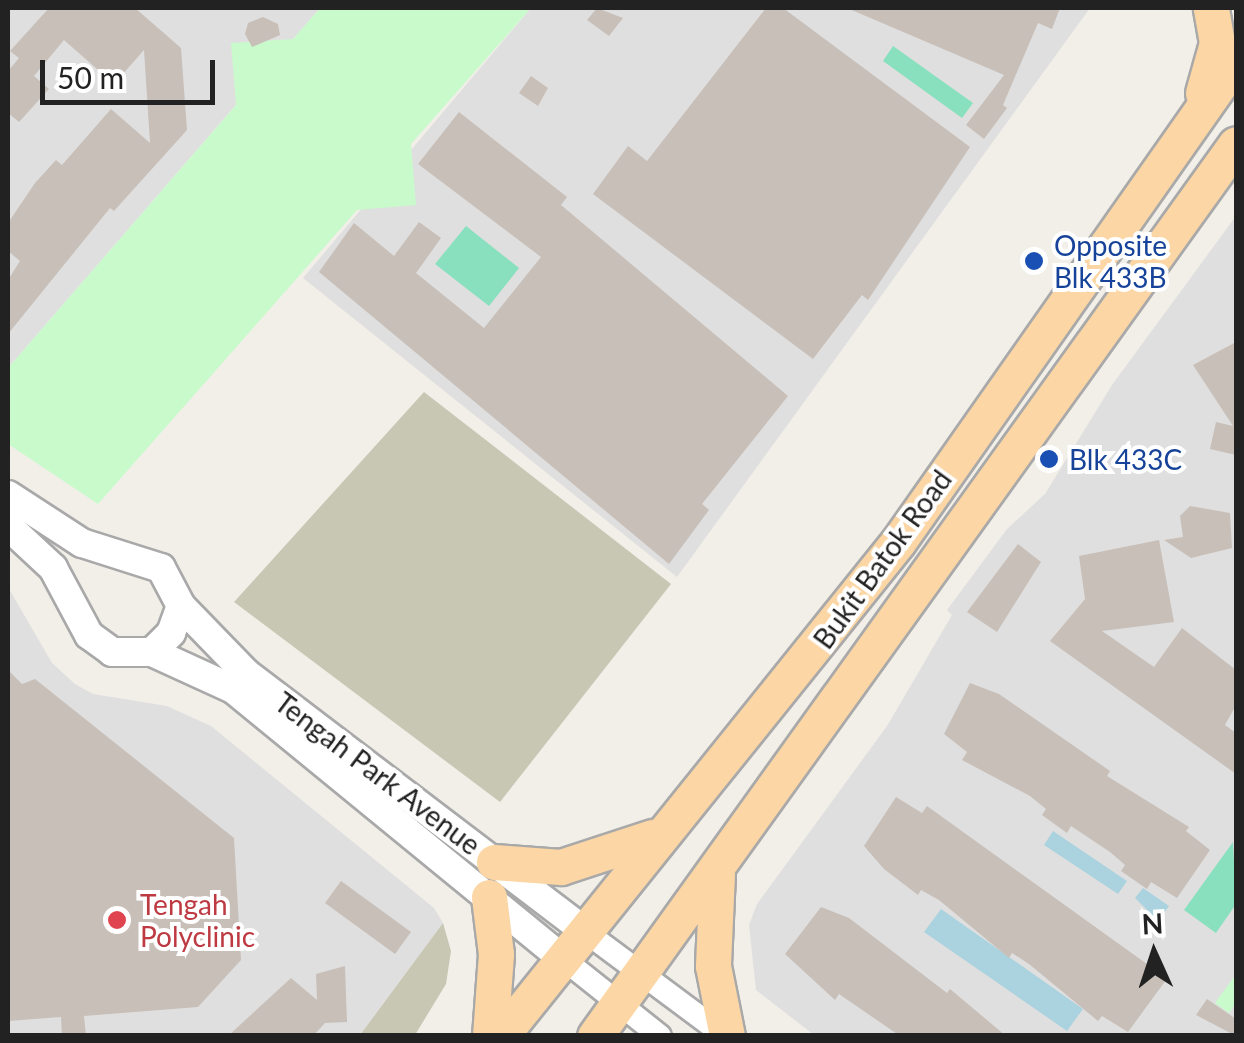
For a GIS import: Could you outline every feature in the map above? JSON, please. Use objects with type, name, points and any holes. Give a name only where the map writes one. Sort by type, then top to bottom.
[{"type":"main road","points":[[1192,127],[1217,43],[1210,8]]},
{"type":"main road","name":"Bukit Batok Road","points":[[501,1036],[662,832],[800,671],[898,542],[1236,61]]},
{"type":"main road","name":"Bukit Batok Road","points":[[595,1036],[717,872],[1236,144]]},
{"type":"main road","points":[[494,862],[561,867],[662,832]]},
{"type":"main road","points":[[717,872],[713,966],[726,1036]]},
{"type":"main road","points":[[488,898],[496,954],[490,1036]]},
{"type":"street","name":"Tengah Park Avenue","points":[[8,494],[82,543],[161,568],[182,606],[246,673],[494,862],[573,944]]},
{"type":"street","name":"Tengah Park Avenue","points":[[8,526],[53,568],[89,635],[112,652],[152,652],[233,690],[488,898],[573,944]]},
{"type":"street","points":[[152,652],[171,632],[182,606]]},
{"type":"street","points":[[573,944],[642,974],[726,1036]]},
{"type":"street","points":[[573,944],[620,1003],[660,1036]]},
{"type":"shaded area","points":[[8,8],[320,8],[8,368]]},
{"type":"shaded area","points":[[531,8],[1090,8],[677,577],[303,278]]},
{"type":"shaded area","points":[[1236,216],[1236,1035],[814,1035],[756,990],[749,925],[757,904],[887,726],[952,615],[947,610],[1007,529],[1045,494],[1112,385]]},
{"type":"shaded area","points":[[424,392],[671,584],[500,802],[234,602]]},
{"type":"shaded area","points":[[8,587],[52,663],[75,684],[93,694],[167,706],[211,726],[434,908],[443,923],[360,1035],[8,1035]]},
{"type":"shaded area","points":[[443,923],[451,951],[446,984],[415,1035],[360,1035]]},
{"type":"green space","points":[[320,8],[531,8],[411,144],[416,205],[357,210],[98,504],[8,444],[8,368],[236,105],[231,43],[293,39]]},
{"type":"green space","points":[[893,46],[973,103],[962,118],[883,61]]},
{"type":"green space","points":[[466,226],[519,268],[489,306],[435,264]]},
{"type":"green space","points":[[1233,842],[1236,904],[1216,933],[1184,910]]},
{"type":"green space","points":[[1236,974],[1236,1003],[1229,1013],[1215,1003]]},
{"type":"water","points":[[1053,831],[1127,881],[1118,894],[1044,845]]},
{"type":"water","points":[[1143,888],[1169,906],[1158,921],[1135,898]]},
{"type":"water","points":[[941,909],[1083,1009],[1067,1031],[924,932]]},
{"type":"building","points":[[49,8],[135,8],[181,48],[187,130],[114,211],[110,208],[8,334],[8,280],[20,261],[8,251],[8,223],[35,183],[56,160],[62,165],[111,109],[150,143],[144,50],[114,84],[64,40],[34,76],[49,89],[19,122],[8,113],[8,71],[19,58],[10,51]]},
{"type":"building","points":[[597,8],[623,18],[609,36],[587,20]]},
{"type":"building","points":[[766,8],[783,8],[970,147],[868,300],[862,295],[813,359],[593,194],[628,146],[647,161]]},
{"type":"building","points":[[847,8],[1060,8],[1052,29],[1038,23],[1003,105],[1007,108],[984,139],[966,125],[1004,75]]},
{"type":"building","points":[[263,17],[278,24],[280,35],[252,47],[245,34],[248,23]]},
{"type":"building","points":[[531,76],[548,88],[538,106],[519,93]]},
{"type":"building","points":[[459,112],[567,197],[561,205],[788,396],[702,504],[709,510],[669,564],[319,272],[354,223],[394,256],[419,222],[441,238],[416,273],[484,328],[541,257],[418,164]]},
{"type":"building","points":[[1236,342],[1236,455],[1210,449],[1216,422],[1233,426],[1193,365]]},
{"type":"building","points":[[1190,506],[1230,513],[1232,548],[1191,558],[1164,540],[1183,537],[1180,516]]},
{"type":"building","points":[[1159,540],[1174,622],[1102,631],[1154,667],[1182,628],[1236,670],[1236,705],[1225,725],[1236,733],[1236,774],[1050,641],[1085,599],[1079,556]]},
{"type":"building","points":[[1018,544],[1041,562],[997,632],[967,612]]},
{"type":"building","points":[[8,670],[22,684],[35,679],[234,838],[241,960],[198,1007],[84,1016],[86,1036],[62,1036],[61,1017],[8,1021]]},
{"type":"building","points":[[970,683],[999,694],[1110,771],[1107,776],[1189,827],[1186,831],[1210,850],[1177,898],[1151,882],[1147,889],[1121,871],[1125,865],[1110,852],[1071,826],[1067,833],[1042,815],[1046,809],[1030,796],[962,760],[967,752],[944,734]]},
{"type":"building","points":[[896,797],[922,813],[927,806],[1166,980],[1128,1032],[1102,1016],[1098,1021],[1029,964],[1012,953],[1009,958],[939,900],[921,890],[918,895],[884,869],[864,846]]},
{"type":"building","points":[[341,881],[411,932],[395,954],[325,903]]},
{"type":"building","points":[[821,907],[849,918],[947,993],[950,989],[1006,1036],[900,1036],[839,994],[835,1000],[785,954]]},
{"type":"building","points":[[345,966],[347,1022],[325,1023],[313,1036],[228,1036],[291,978],[317,1000],[316,974]]},
{"type":"building","points":[[1207,999],[1236,1019],[1236,1036],[1196,1015]]},
{"type":"place","name":"Opposite Blk 433B","points":[[1034,261]]},
{"type":"place","name":"Blk 433C","points":[[1049,459]]},
{"type":"place","name":"Tengah Polyclinic","points":[[117,920]]}]
